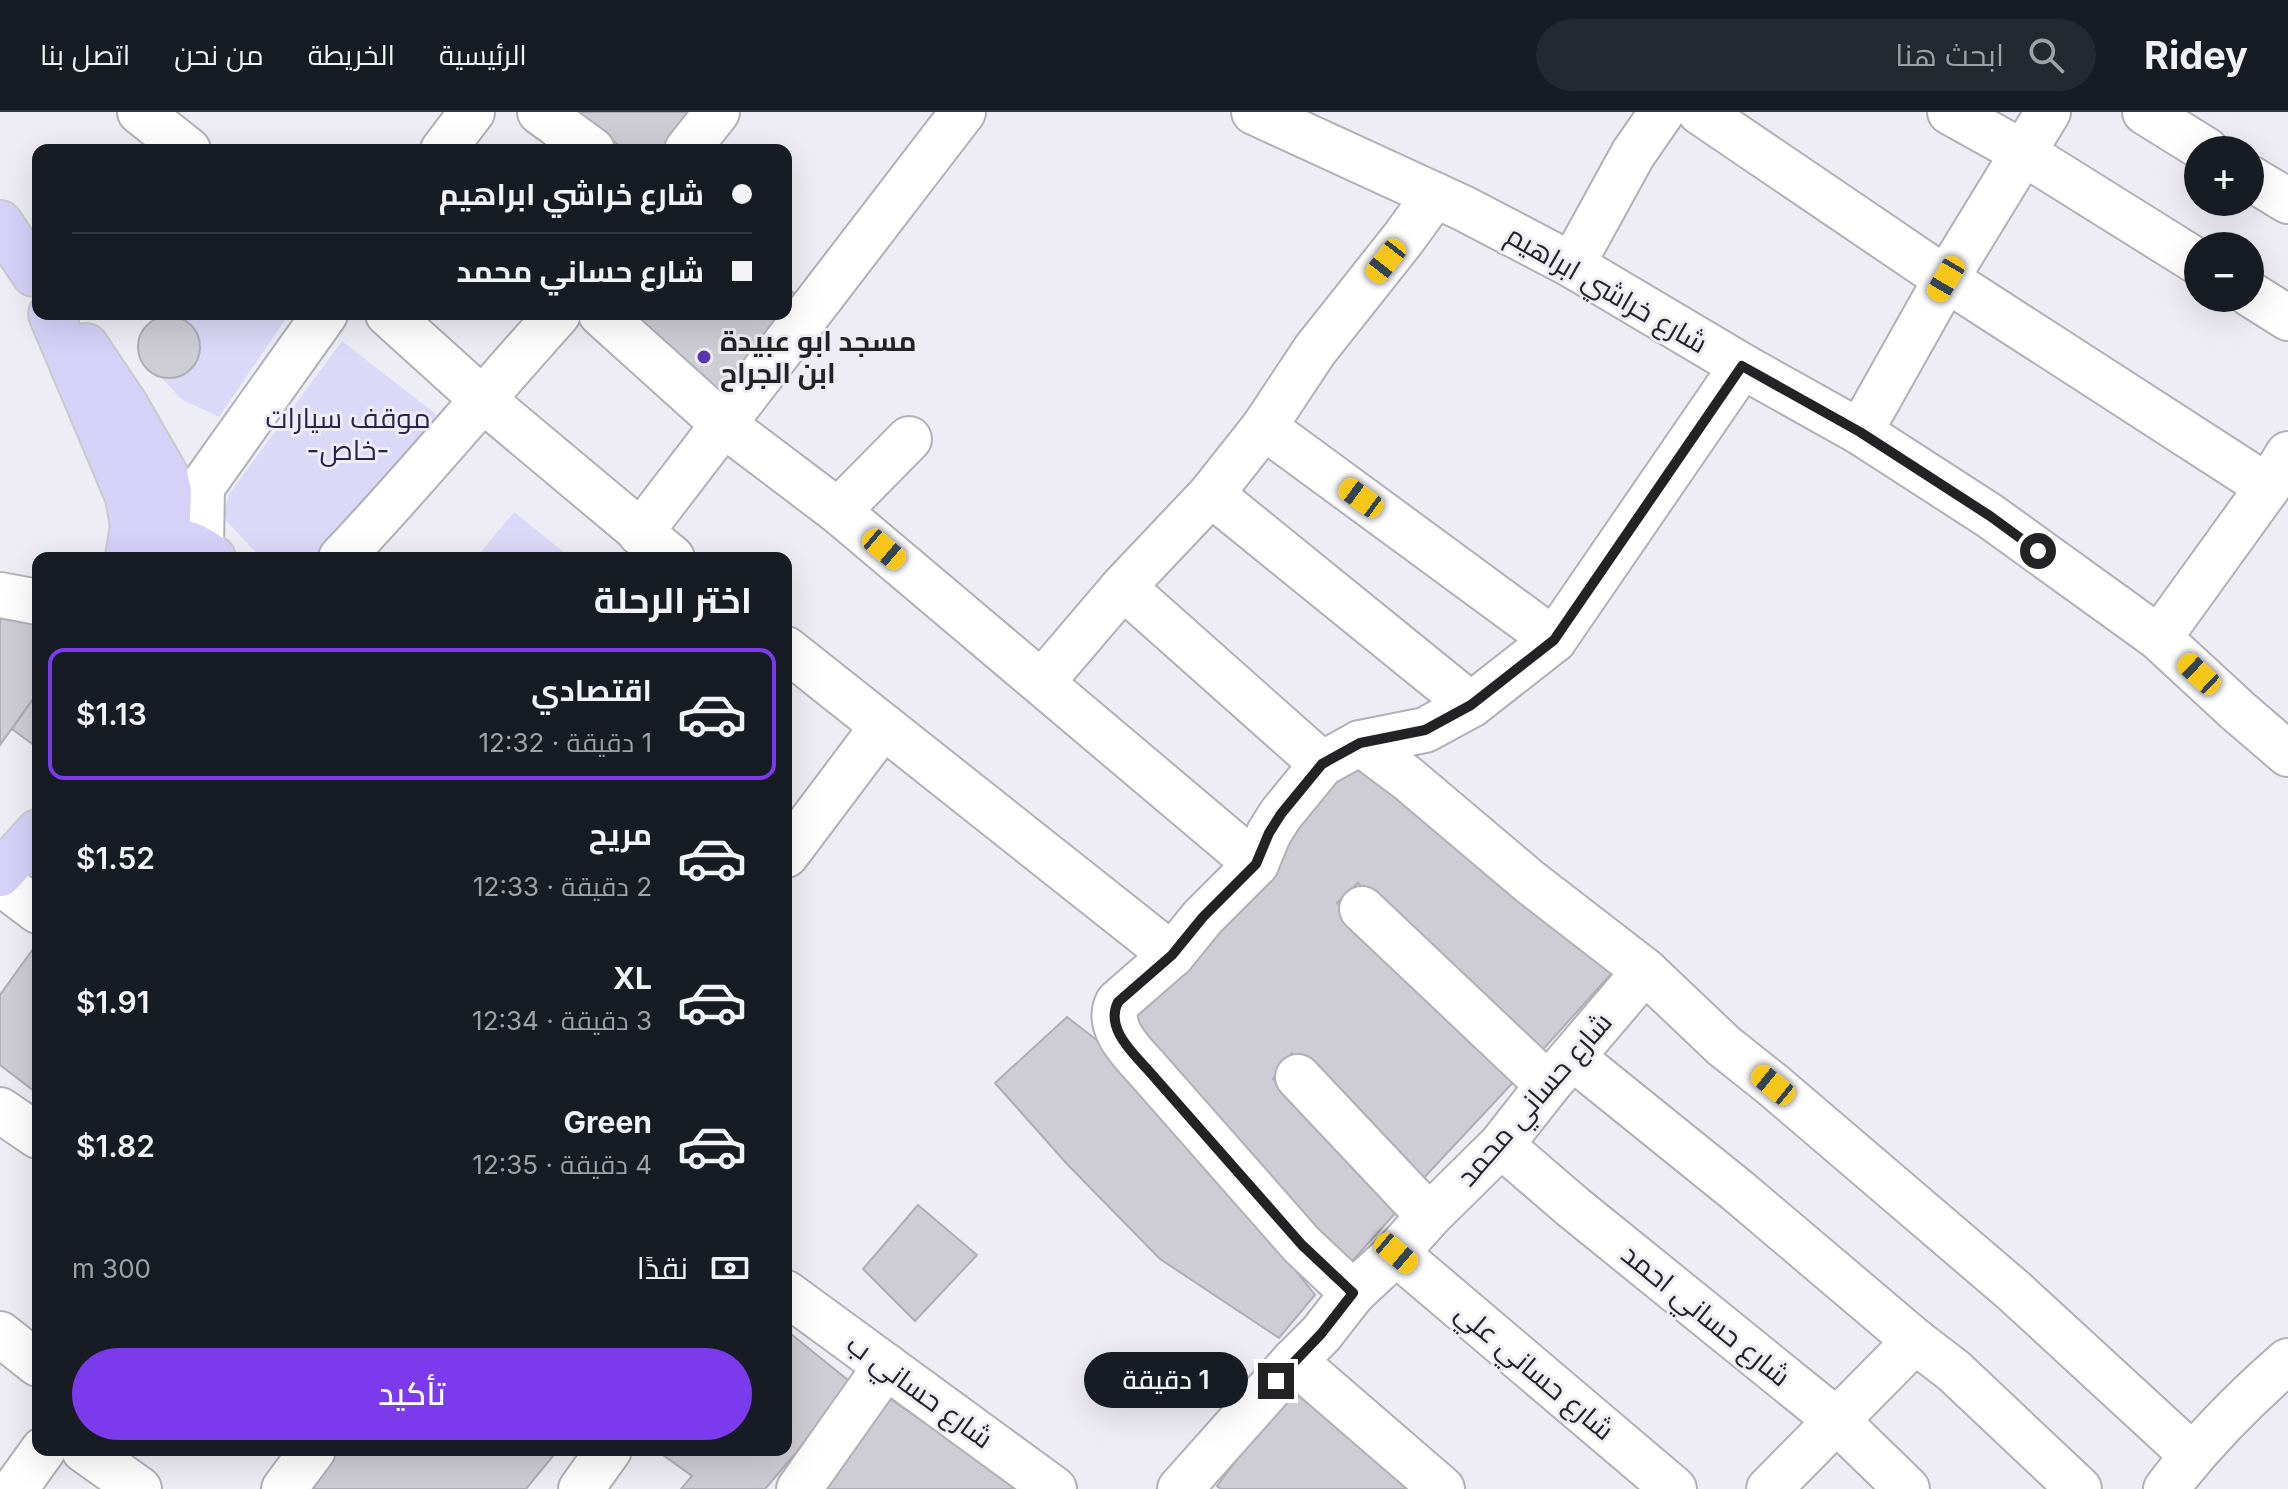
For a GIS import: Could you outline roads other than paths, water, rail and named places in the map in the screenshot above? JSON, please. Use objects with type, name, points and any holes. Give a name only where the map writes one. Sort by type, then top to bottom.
[{"type":"main road","points":[[0,223],[32,271]]},
{"type":"main road","points":[[54,320],[128,497],[133,526],[167,552]]},
{"type":"main road","points":[[67,320],[119,394],[165,474],[169,492],[167,552]]},
{"type":"main road","points":[[2,870],[32,838]]},
{"type":"street","points":[[140,112],[180,144]]},
{"type":"street","points":[[448,144],[472,112]]},
{"type":"street","points":[[540,112],[584,144]]},
{"type":"street","points":[[692,144],[717,112]]},
{"type":"street","points":[[395,320],[482,399],[656,545],[723,424],[963,112]]},
{"type":"street","name":"شارع خراشي ابراهيم","points":[[1254,112],[1435,195],[1572,265],[1860,432],[1990,516],[2159,638],[2288,754]]},
{"type":"street","points":[[1572,265],[1633,154],[1662,112]]},
{"type":"street","points":[[1700,112],[1946,279],[2278,471],[2159,638]]},
{"type":"street","points":[[1950,112],[2022,152],[2184,253]]},
{"type":"street","points":[[1860,432],[1946,279],[2048,112]]},
{"type":"street","points":[[2145,112],[2184,136]]},
{"type":"street","points":[[2264,186],[2288,201]]},
{"type":"street","points":[[1042,682],[1123,587],[1211,494],[1264,427],[1315,350],[1435,195]]},
{"type":"street","points":[[2264,303],[2288,318]]},
{"type":"street","points":[[167,552],[202,487],[321,320]]},
{"type":"street","points":[[347,552],[405,490],[553,320]]},
{"type":"street","points":[[608,320],[723,424],[838,511],[1256,864]]},
{"type":"street","points":[[1353,1293],[1302,1245],[1123,1041],[1113,1012],[1118,1002],[1172,955],[1203,917],[1256,864],[1281,814],[1322,764],[1360,743],[1425,730],[1471,705],[1554,640],[1742,366]]},
{"type":"street","points":[[1264,427],[1554,640]]},
{"type":"street","points":[[838,511],[909,439]]},
{"type":"street","points":[[1211,494],[1471,705]]},
{"type":"street","points":[[1123,587],[1322,764]]},
{"type":"street","points":[[0,595],[32,601]]},
{"type":"street","points":[[792,654],[1172,955]]},
{"type":"street","points":[[792,847],[883,726]]},
{"type":"street","points":[[1360,743],[1645,971],[1724,1046],[2014,1291],[2192,1455]]},
{"type":"street","points":[[2,870],[32,904]]},
{"type":"street","points":[[1362,909],[1560,1071],[1738,1191],[1954,1371],[2079,1489]]},
{"type":"street","name":"شارع حساني محمد","points":[[1188,1486],[1353,1293],[1501,1145],[1645,971]]},
{"type":"street","points":[[1298,1077],[1429,1216]]},
{"type":"street","points":[[0,1110],[32,1132]]},
{"type":"street","name":"شارع حساني احمد","points":[[1501,1145],[1836,1420],[1907,1489]]},
{"type":"street","name":"شارع حساني علي","points":[[1396,1253],[1674,1489]]},
{"type":"street","name":"شارع حساني ب","points":[[792,1297],[1054,1489]]},
{"type":"street","points":[[0,1334],[32,1359]]},
{"type":"street","points":[[1769,1489],[1915,1341]]},
{"type":"street","points":[[1294,1361],[1442,1489]]},
{"type":"street","points":[[2166,1489],[2192,1455],[2258,1387],[2288,1361]]},
{"type":"street","points":[[799,1489],[886,1366]]},
{"type":"street","points":[[15,1489],[39,1456]]},
{"type":"street","points":[[92,1456],[139,1489]]},
{"type":"street","points":[[284,1489],[309,1456]]},
{"type":"street","points":[[581,1489],[605,1456]]},
{"type":"place","name":"مسجد ابو عبيدة ابن الجراح","points":[[704,357]]},
{"type":"park label","name":"موقف سيارات -خاص-","points":[[348,434]]}]
